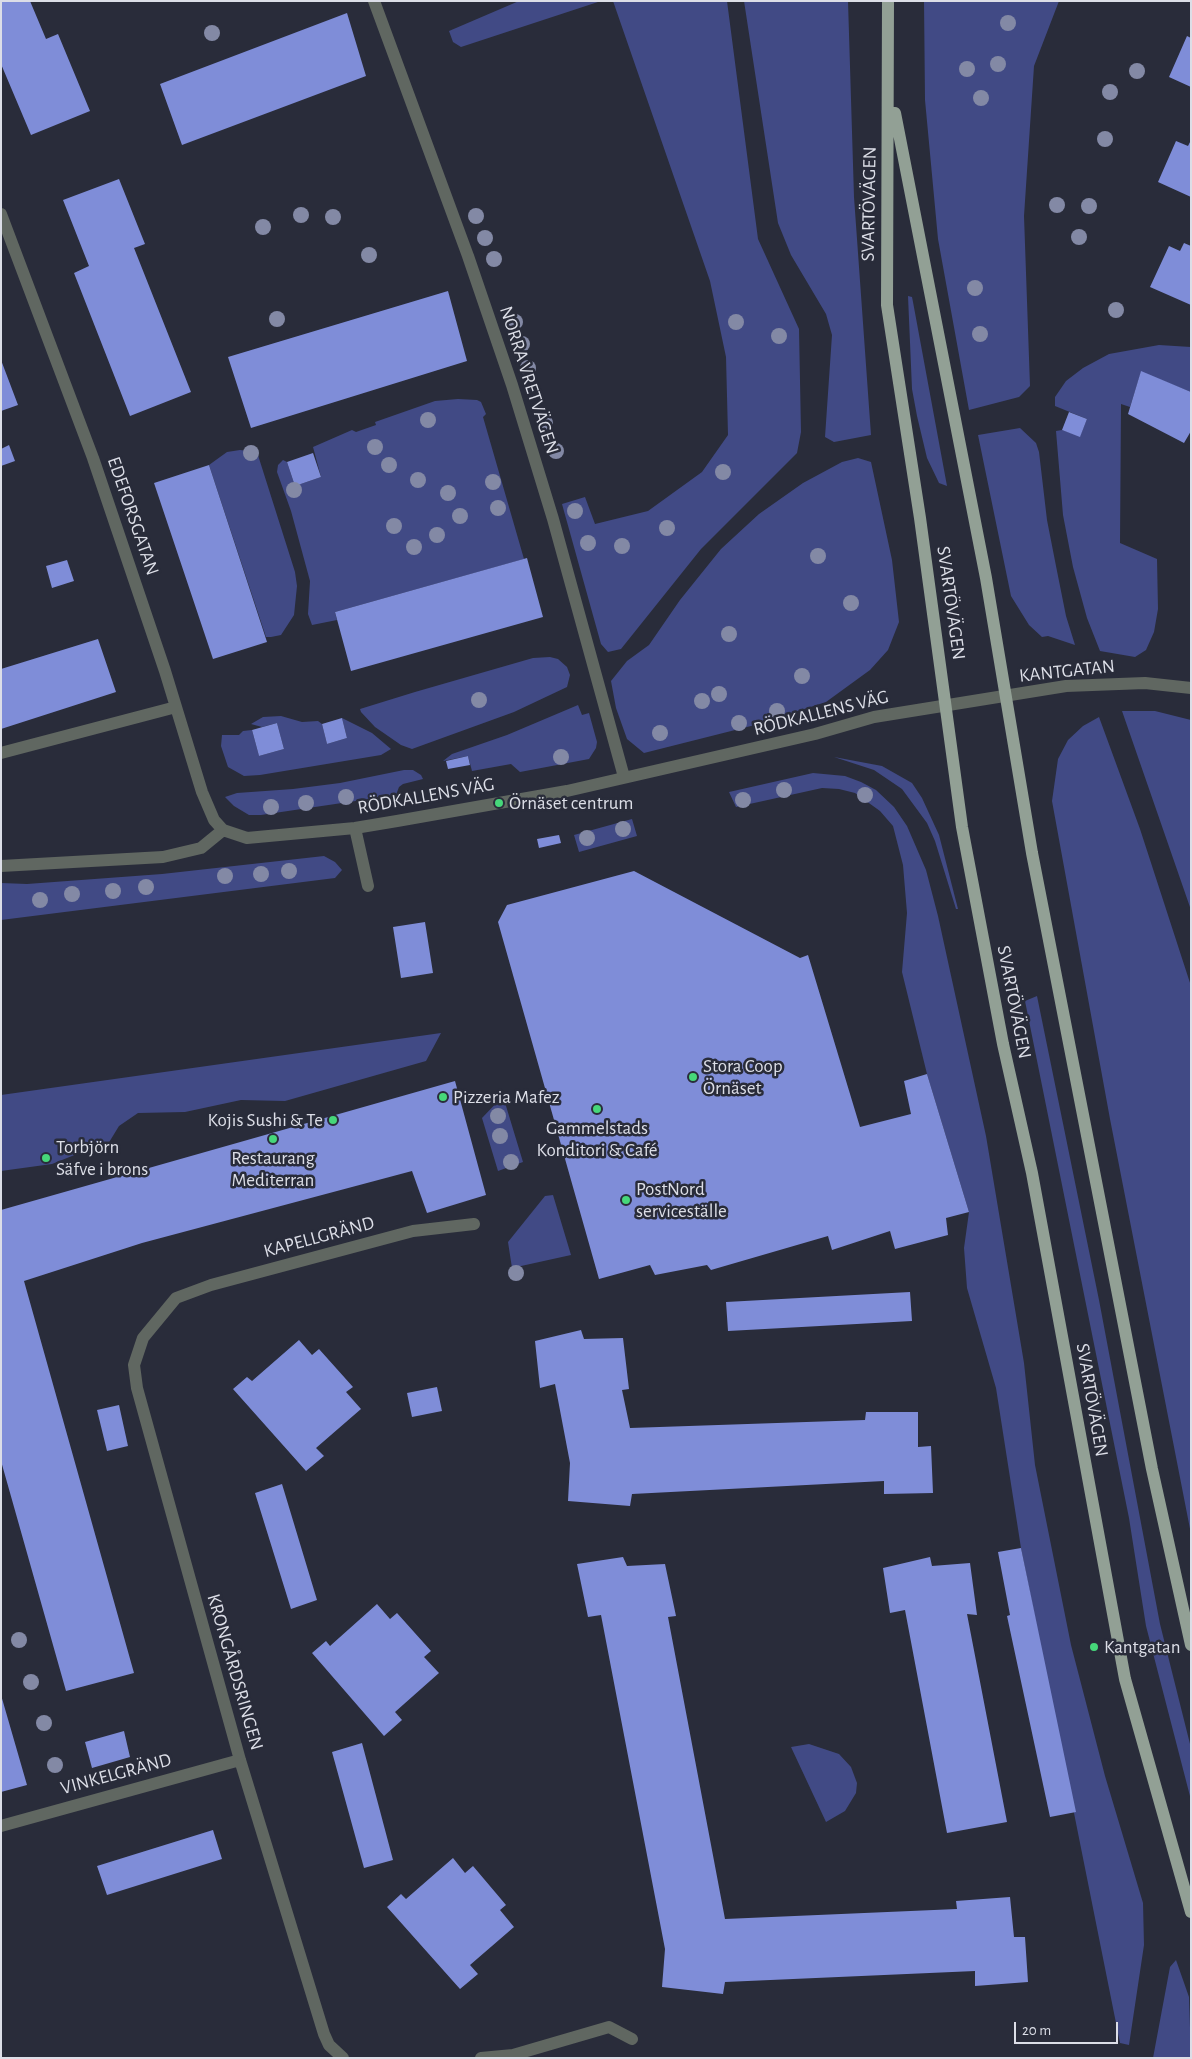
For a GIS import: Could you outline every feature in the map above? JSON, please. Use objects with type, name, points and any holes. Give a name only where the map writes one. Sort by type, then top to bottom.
[{"type":"main road","name":"SVARTÖVÄGEN","points":[[888,1],[887,305],[947,705],[962,827],[1003,1044],[1032,1173],[1125,1679],[1191,1912]]},
{"type":"main road","name":"SVARTÖVÄGEN","points":[[889,86],[986,578],[1032,853],[1093,1155],[1152,1469],[1179,1600],[1191,1645]]},
{"type":"street","name":"NORRA VRETVÄGEN","points":[[374,1],[468,256],[512,385],[558,538],[624,777]]},
{"type":"street","name":"EDEFORSGATAN","points":[[1,214],[93,458],[204,797],[214,820],[223,830]]},
{"type":"street","name":"KANTGATAN","points":[[947,705],[1086,685],[1145,683],[1191,688]]},
{"type":"street","name":"RÖDKALLENS VÄG","points":[[223,830],[247,838],[355,828],[567,791],[815,734],[874,717],[947,705]]},
{"type":"street","points":[[1,753],[176,707]]},
{"type":"street","points":[[355,828],[368,886]]},
{"type":"street","points":[[1,866],[164,857],[201,848],[223,830]]},
{"type":"street","name":"KAPELLGRÄND","points":[[176,1298],[211,1285],[412,1231],[474,1224]]},
{"type":"street","name":"KRONGÅRDSRINGEN","points":[[176,1298],[143,1338],[134,1365],[137,1388],[240,1760],[324,2034],[329,2045],[343,2058]]},
{"type":"street","name":"VINKELGRÄND","points":[[1,1826],[240,1760]]},
{"type":"street","points":[[481,2058],[513,2055],[608,2027],[632,2039]]},
{"type":"shaded area","points":[[519,1],[601,1],[461,47],[453,42],[449,31]]},
{"type":"shaded area","points":[[613,1],[727,1],[758,239],[799,329],[801,432],[797,453],[701,549],[621,649],[608,652],[601,644],[562,504],[585,497],[595,524],[648,511],[702,472],[728,435],[726,357],[710,281]]},
{"type":"shaded area","points":[[744,1],[848,1],[854,197],[871,435],[834,442],[825,437],[832,335],[826,314],[791,255],[778,223]]},
{"type":"shaded area","points":[[924,1],[1059,1],[1034,66],[1024,216],[1030,386],[1019,397],[969,410],[938,239],[925,100]]},
{"type":"shaded area","points":[[908,296],[912,297],[947,486],[939,483],[927,458],[917,416],[912,389]]},
{"type":"shaded area","points":[[1159,345],[1191,347],[1191,392],[1141,372],[1130,407],[1121,404],[1120,543],[1157,559],[1158,609],[1154,632],[1146,650],[1135,657],[1100,651],[1087,618],[1073,567],[1063,515],[1056,431],[1062,430],[1080,436],[1087,419],[1055,406],[1055,397],[1066,381],[1083,368],[1109,354]]},
{"type":"shaded area","points":[[458,399],[481,402],[486,414],[483,417],[524,559],[335,612],[337,620],[312,625],[308,614],[310,581],[291,511],[277,472],[278,465],[283,460],[287,462],[295,486],[321,477],[313,447],[352,430],[356,432],[376,425],[375,422],[435,401]]},
{"type":"shaded area","points":[[1020,428],[1036,443],[1039,452],[1047,520],[1066,616],[1075,645],[1048,636],[1042,637],[1029,625],[1011,596],[978,435]]},
{"type":"shaded area","points":[[240,450],[257,452],[295,572],[297,586],[294,615],[281,635],[271,637],[266,637],[209,465],[227,452]]},
{"type":"shaded area","points":[[858,458],[871,462],[892,560],[899,622],[888,650],[870,670],[826,702],[751,726],[644,753],[627,739],[616,708],[611,681],[627,661],[649,645],[680,600],[721,549],[759,514],[803,483],[842,462]]},
{"type":"shaded area","points":[[550,657],[558,659],[567,667],[570,675],[567,687],[514,712],[412,749],[401,745],[375,727],[360,709],[533,658]]},
{"type":"shaded area","points":[[578,705],[582,715],[589,713],[597,742],[596,748],[589,759],[520,772],[511,764],[472,771],[468,756],[443,761],[452,754],[507,735]]},
{"type":"shaded area","points":[[1122,711],[1155,711],[1191,720],[1191,910]]},
{"type":"shaded area","points":[[281,716],[302,722],[318,721],[322,724],[327,744],[347,738],[342,718],[372,733],[391,749],[381,755],[260,775],[244,776],[228,767],[221,746],[222,735],[239,735],[243,731],[252,730],[259,756],[284,749],[277,723],[262,727],[251,724],[263,717]]},
{"type":"shaded area","points":[[1099,717],[1140,829],[1191,986],[1191,1534],[1110,1119],[1052,801],[1058,759],[1068,740],[1083,726]]},
{"type":"shaded area","points":[[834,757],[882,766],[912,783],[922,798],[939,835],[958,909],[956,909],[935,841],[927,823],[902,789],[874,770]]},
{"type":"shaded area","points":[[404,770],[413,770],[421,775],[423,779],[403,784],[399,787],[396,795],[261,815],[249,815],[234,806],[225,797],[237,793],[340,783]]},
{"type":"shaded area","points":[[813,773],[845,776],[861,782],[876,790],[894,807],[907,826],[926,870],[938,916],[986,1136],[1024,1363],[1035,1465],[1071,1645],[1105,1776],[1143,1903],[1144,1945],[1129,2045],[1120,2043],[1021,1548],[996,1388],[967,1288],[964,1248],[969,1212],[927,1074],[902,972],[907,913],[903,865],[893,826],[880,811],[855,793],[839,789],[822,788],[736,807],[729,792]]},
{"type":"shaded area","points":[[632,819],[637,836],[579,852],[574,835]]},
{"type":"shaded area","points":[[324,856],[335,862],[342,870],[335,878],[1,920],[1,883],[27,884],[162,874]]},
{"type":"shaded area","points":[[1037,996],[1099,1300],[1160,1624],[1191,1748],[1191,1800],[1146,1626],[1129,1518],[1025,1001]]},
{"type":"shaded area","points":[[441,1033],[426,1061],[285,1101],[241,1100],[185,1112],[138,1113],[119,1126],[108,1144],[97,1146],[52,1164],[1,1171],[1,1095]]},
{"type":"shaded area","points":[[503,1096],[523,1162],[498,1171],[482,1118]]},
{"type":"shaded area","points":[[553,1195],[571,1255],[512,1268],[508,1242],[545,1196]]},
{"type":"shaded area","points":[[809,1744],[839,1754],[851,1767],[857,1783],[856,1793],[845,1811],[826,1822],[791,1747]]},
{"type":"shaded area","points":[[1176,1960],[1189,1997],[1191,2058],[1153,2058],[1170,1967]]},
{"type":"building","points":[[1,1],[30,1],[46,39],[58,34],[90,111],[31,135],[1,64]]},
{"type":"building","points":[[347,13],[366,76],[182,145],[160,84]]},
{"type":"building","points":[[1187,36],[1191,38],[1191,87],[1169,77]]},
{"type":"building","points":[[1191,140],[1191,197],[1158,182],[1176,141],[1188,146]]},
{"type":"building","points":[[119,179],[145,244],[134,248],[191,392],[130,416],[74,273],[89,266],[63,200]]},
{"type":"building","points":[[1184,243],[1191,246],[1191,305],[1150,287],[1169,246],[1180,251]]},
{"type":"building","points":[[448,291],[467,361],[251,428],[228,357]]},
{"type":"building","points":[[1,360],[18,405],[1,411]]},
{"type":"building","points":[[1141,371],[1191,392],[1191,431],[1184,443],[1128,414]]},
{"type":"building","points":[[1069,412],[1087,419],[1080,437],[1062,430]]},
{"type":"building","points":[[9,445],[15,461],[1,466],[1,449]]},
{"type":"building","points":[[313,453],[321,477],[295,486],[287,462]]},
{"type":"building","points":[[209,465],[267,642],[213,659],[154,483]]},
{"type":"building","points":[[527,558],[543,617],[351,671],[335,612]]},
{"type":"building","points":[[67,560],[74,581],[52,588],[46,566]]},
{"type":"building","points":[[98,639],[116,692],[1,729],[1,669]]},
{"type":"building","points":[[342,718],[347,738],[327,744],[322,724]]},
{"type":"building","points":[[277,723],[284,749],[259,756],[252,730]]},
{"type":"building","points":[[468,756],[470,765],[448,769],[446,761]]},
{"type":"building","points":[[559,835],[561,843],[539,848],[537,839]]},
{"type":"building","name":"Stora Coop Örnäset","points":[[634,871],[800,958],[808,955],[860,1127],[911,1114],[904,1081],[927,1074],[969,1212],[946,1218],[948,1235],[895,1249],[890,1231],[832,1250],[828,1236],[711,1270],[707,1265],[655,1275],[650,1265],[599,1279],[498,922],[507,905]]},
{"type":"building","points":[[425,922],[433,973],[401,978],[393,927]]},
{"type":"building","points":[[455,1081],[486,1195],[427,1213],[412,1171],[142,1243],[24,1281],[134,1673],[66,1691],[1,1461],[1,1210]]},
{"type":"building","points":[[910,1292],[912,1321],[728,1331],[726,1302]]},
{"type":"building","points":[[581,1330],[584,1339],[623,1338],[629,1389],[622,1390],[630,1428],[865,1420],[866,1412],[918,1412],[918,1447],[931,1446],[933,1493],[884,1494],[884,1481],[632,1494],[630,1506],[568,1501],[570,1463],[555,1384],[540,1388],[535,1341]]},
{"type":"building","points":[[299,1340],[312,1355],[319,1349],[353,1387],[346,1392],[361,1409],[316,1448],[324,1456],[306,1471],[233,1389],[247,1377],[252,1381]]},
{"type":"building","points":[[437,1387],[442,1411],[412,1417],[407,1393]]},
{"type":"building","points":[[119,1405],[128,1446],[107,1451],[97,1410]]},
{"type":"building","points":[[282,1484],[317,1600],[291,1609],[255,1493]]},
{"type":"building","points":[[1021,1548],[1076,1812],[1050,1817],[1007,1616],[1010,1615],[998,1552]]},
{"type":"building","points":[[623,1557],[627,1566],[665,1564],[676,1616],[668,1617],[725,1919],[957,1909],[956,1901],[1010,1897],[1014,1937],[1025,1937],[1028,1982],[975,1986],[975,1971],[725,1982],[723,1994],[662,1987],[665,1949],[601,1615],[588,1617],[577,1564]]},
{"type":"building","points":[[930,1557],[932,1566],[970,1563],[977,1615],[967,1614],[1007,1822],[947,1833],[905,1610],[890,1613],[883,1568]]},
{"type":"building","points":[[377,1604],[390,1619],[397,1613],[431,1651],[424,1657],[439,1673],[395,1712],[402,1720],[384,1736],[312,1653],[326,1641],[330,1646]]},
{"type":"building","points":[[1,1695],[27,1785],[1,1792]]},
{"type":"building","points":[[124,1731],[130,1757],[92,1768],[85,1742]]},
{"type":"building","points":[[362,1743],[393,1860],[364,1868],[332,1752]]},
{"type":"building","points":[[213,1830],[222,1859],[107,1895],[97,1866]]},
{"type":"building","points":[[453,1858],[465,1873],[473,1866],[506,1905],[500,1910],[514,1927],[470,1965],[478,1974],[460,1989],[387,1907],[401,1894],[406,1899]]},
{"type":"place","name":"Örnäset centrum","points":[[499,803]]},
{"type":"place","name":"Stora Coop Örnäset","points":[[693,1077]]},
{"type":"place","name":"Pizzeria Mafez","points":[[443,1097]]},
{"type":"place","name":"Gammelstads Konditori & Café","points":[[597,1109]]},
{"type":"place","name":"Kojis Sushi & Te","points":[[333,1120]]},
{"type":"place","name":"Restaurang Mediterran","points":[[273,1139]]},
{"type":"place","name":"Torbjörn Säfve i brons","points":[[46,1158]]},
{"type":"place","name":"PostNord serviceställe","points":[[626,1200]]},
{"type":"place","name":"Kantgatan","points":[[1094,1647]]}]
